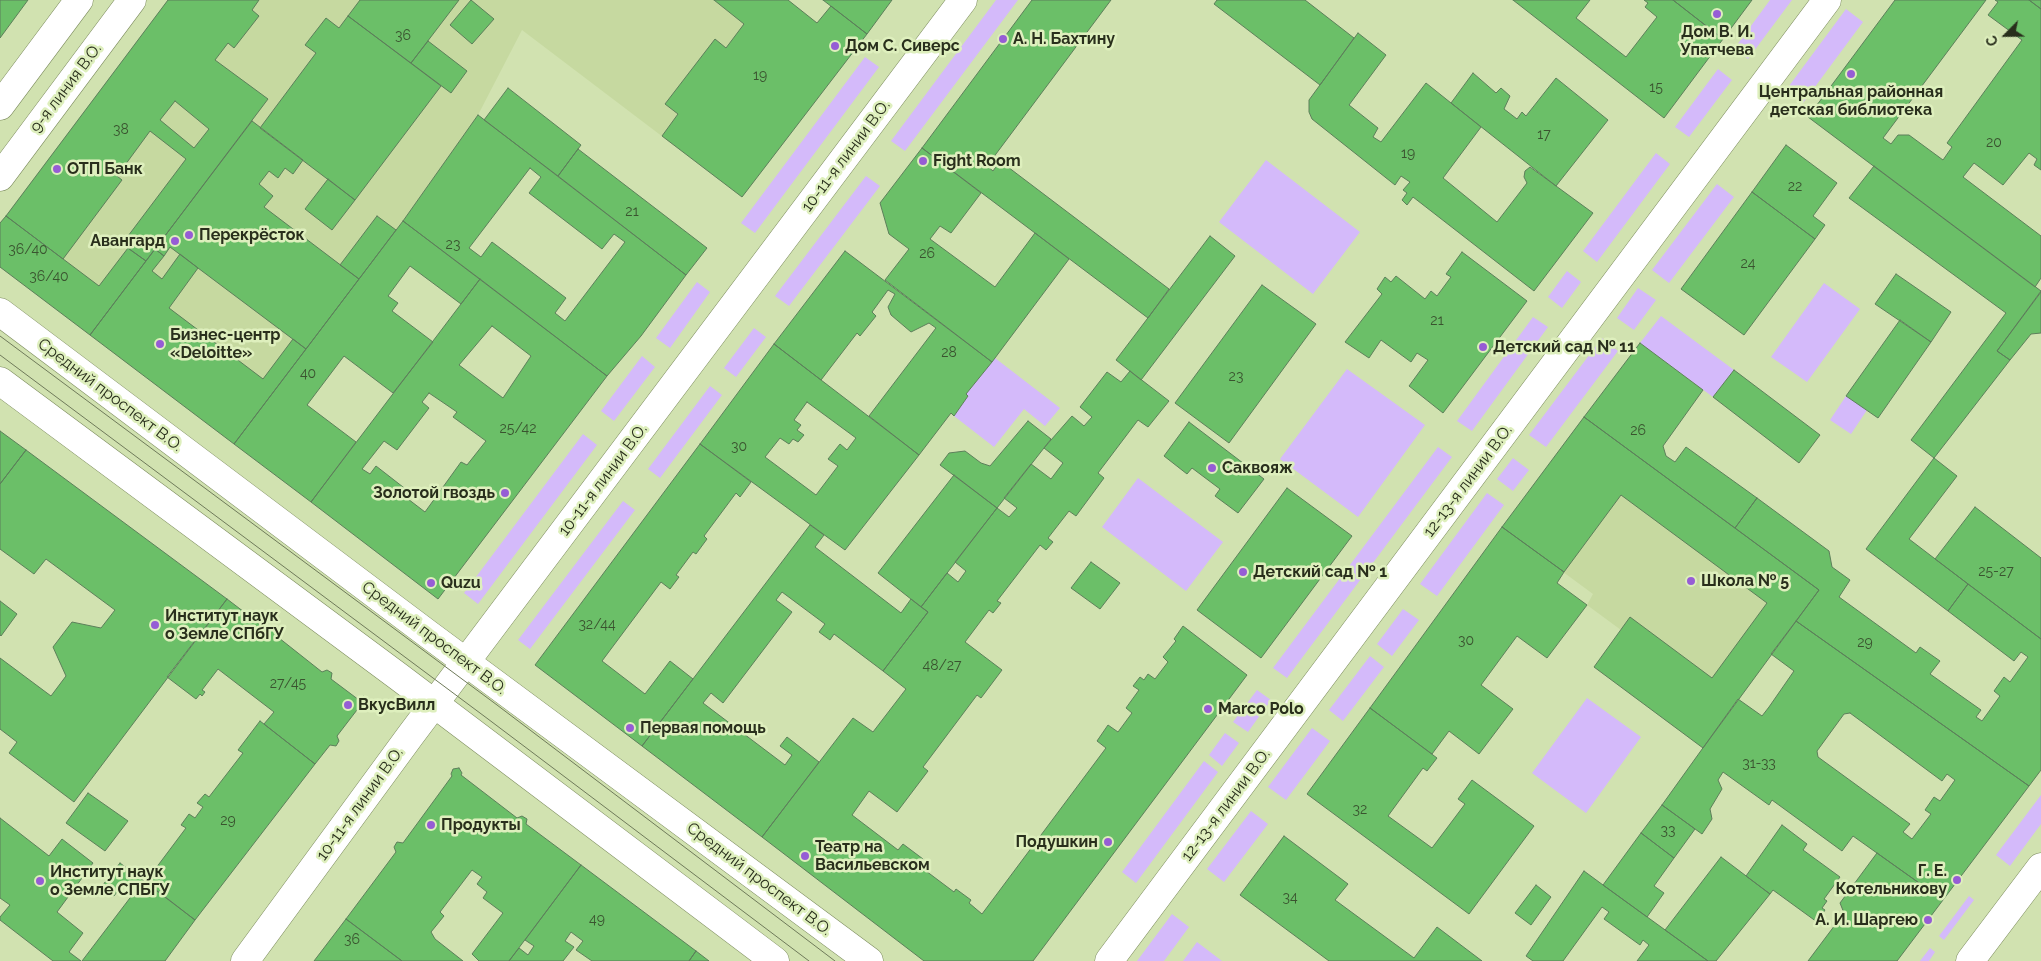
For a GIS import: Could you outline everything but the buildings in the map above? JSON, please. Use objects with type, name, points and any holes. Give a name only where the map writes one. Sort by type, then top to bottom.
[{"type":"street","points":[[0,106],[79,0]]},
{"type":"street","name":"9-я линия В.О.","points":[[0,177],[132,0]]},
{"type":"street","name":"10-11-я линии В.О.","points":[[244,961],[963,0]]},
{"type":"street","name":"12-13-я линии В.О.","points":[[1110,961],[1827,0]]},
{"type":"street","name":"Средний проспект В.О.","points":[[0,312],[466,662],[869,961]]},
{"type":"street","points":[[0,381],[435,704],[775,961]]},
{"type":"street","points":[[1970,961],[2041,867]]},
{"type":"shaded area","points":[[168,0],[788,0],[817,23],[831,6],[867,34],[742,197],[522,30],[478,115],[403,221],[234,444],[0,267],[0,223]]},
{"type":"shaded area","points":[[996,0],[1018,0],[905,151],[891,141]]},
{"type":"shaded area","points":[[1770,0],[1792,0],[1748,59],[1734,49]]},
{"type":"shaded area","points":[[1846,9],[1863,22],[1803,103],[1786,90]]},
{"type":"shaded area","points":[[865,57],[879,67],[755,233],[741,223]]},
{"type":"shaded area","points":[[1718,69],[1732,80],[1689,137],[1675,127]]},
{"type":"shaded area","points":[[1656,153],[1670,164],[1597,262],[1583,251]]},
{"type":"shaded area","points":[[1266,160],[1360,232],[1313,294],[1219,222]]},
{"type":"shaded area","points":[[866,176],[880,186],[789,306],[775,296]]},
{"type":"shaded area","points":[[1717,184],[1734,197],[1669,283],[1652,270]]},
{"type":"shaded area","points":[[1567,271],[1581,282],[1562,308],[1548,297]]},
{"type":"shaded area","points":[[697,282],[710,292],[670,348],[656,338]]},
{"type":"shaded area","points":[[1824,283],[1860,309],[1807,382],[1771,357]]},
{"type":"shaded area","points":[[1638,288],[1656,300],[1634,330],[1617,318]]},
{"type":"shaded area","points":[[1661,316],[1734,370],[1713,397],[1640,343]]},
{"type":"shaded area","points":[[1533,317],[1548,327],[1472,431],[1457,421]]},
{"type":"shaded area","points":[[754,328],[766,337],[736,377],[724,368]]},
{"type":"shaded area","points":[[1602,338],[1618,351],[1546,447],[1529,435]]},
{"type":"shaded area","points":[[642,356],[655,367],[614,421],[601,411]]},
{"type":"shaded area","points":[[995,358],[1060,408],[1045,426],[1024,409],[994,447],[954,416],[968,396],[966,394]]},
{"type":"shaded area","points":[[1347,369],[1425,425],[1358,517],[1280,459]]},
{"type":"shaded area","points":[[710,386],[722,395],[660,478],[648,469]]},
{"type":"shaded area","points":[[1846,396],[1867,410],[1851,434],[1830,420]]},
{"type":"shaded area","name":"Школа № 5","points":[[1584,417],[1819,590],[1703,748],[1594,667],[1621,630],[1587,605],[1593,594],[1502,527]]},
{"type":"shaded area","points":[[583,434],[597,445],[478,604],[464,593]]},
{"type":"shaded area","points":[[1438,447],[1452,457],[1287,678],[1273,668]]},
{"type":"shaded area","points":[[1513,458],[1529,470],[1513,491],[1497,479]]},
{"type":"shaded area","points":[[1138,478],[1223,542],[1186,591],[1102,527]]},
{"type":"shaded area","points":[[1487,493],[1504,505],[1437,596],[1420,584]]},
{"type":"shaded area","points":[[623,501],[635,510],[530,649],[518,640]]},
{"type":"shaded area","points":[[1403,609],[1419,620],[1392,656],[1377,644]]},
{"type":"shaded area","points":[[1370,656],[1384,667],[1343,721],[1329,710]]},
{"type":"shaded area","points":[[1257,690],[1271,700],[1248,732],[1233,722]]},
{"type":"shaded area","points":[[1587,698],[1641,737],[1586,813],[1532,773]]},
{"type":"shaded area","points":[[1312,728],[1330,741],[1286,800],[1268,787]]},
{"type":"shaded area","points":[[1225,733],[1239,743],[1222,766],[1209,755]]},
{"type":"shaded area","points":[[1204,761],[1218,772],[1136,883],[1122,872]]},
{"type":"shaded area","points":[[2041,795],[2041,824],[2010,866],[1996,855]]},
{"type":"shaded area","points":[[1251,811],[1268,824],[1224,882],[1207,869]]},
{"type":"shaded area","points":[[1969,896],[1974,900],[1944,940],[1939,936]]},
{"type":"shaded area","points":[[1172,914],[1189,927],[1164,961],[1137,961]]},
{"type":"shaded area","points":[[1197,942],[1222,961],[1183,961]]},
{"type":"shaded area","points":[[1930,948],[1935,952],[1929,961],[1920,961]]},
{"type":"tram line","points":[[0,336],[497,705],[835,961]]},
{"type":"tram line","points":[[0,355],[809,961]]},
{"type":"place","name":"Дом В. И. Упатчева","points":[[1717,14]]},
{"type":"place","name":"А. Н. Бахтину","points":[[1003,39]]},
{"type":"place","name":"Дом С. Сиверс","points":[[835,46]]},
{"type":"place","name":"Центральная районная детская библиотека","points":[[1851,74]]},
{"type":"place","name":"Fight Room","points":[[923,161]]},
{"type":"place","name":"ОТП Банк","points":[[57,169]]},
{"type":"place","name":"Перекрёсток","points":[[189,235]]},
{"type":"place","name":"Авангард","points":[[175,241]]},
{"type":"place","name":"Бизнес-центр «Deloitte»","points":[[160,344]]},
{"type":"place","name":"Детский сад № 11","points":[[1483,347]]},
{"type":"place","name":"Саквояж","points":[[1212,468]]},
{"type":"place","name":"Золотой гвоздь","points":[[505,493]]},
{"type":"place","name":"Детский сад № 1","points":[[1243,572]]},
{"type":"place","name":"Школа № 5","points":[[1691,581]]},
{"type":"place","name":"Quzu","points":[[431,583]]},
{"type":"place","name":"Институт наук о Земле СПбГУ","points":[[155,625]]},
{"type":"place","name":"ВкусВилл","points":[[348,705]]},
{"type":"place","name":"Marco Polo","points":[[1208,709]]},
{"type":"place","name":"Первая помощь","points":[[630,728]]},
{"type":"place","name":"Продукты","points":[[431,825]]},
{"type":"place","name":"Подушкин","points":[[1108,842]]},
{"type":"place","name":"Театр на Васильевском","points":[[805,856]]},
{"type":"place","name":"Г. Е. Котельникову","points":[[1957,880]]},
{"type":"place","name":"Институт наук о Земле СПБГУ","points":[[40,881]]},
{"type":"place","name":"А. И. Шаргею","points":[[1928,920]]}]
